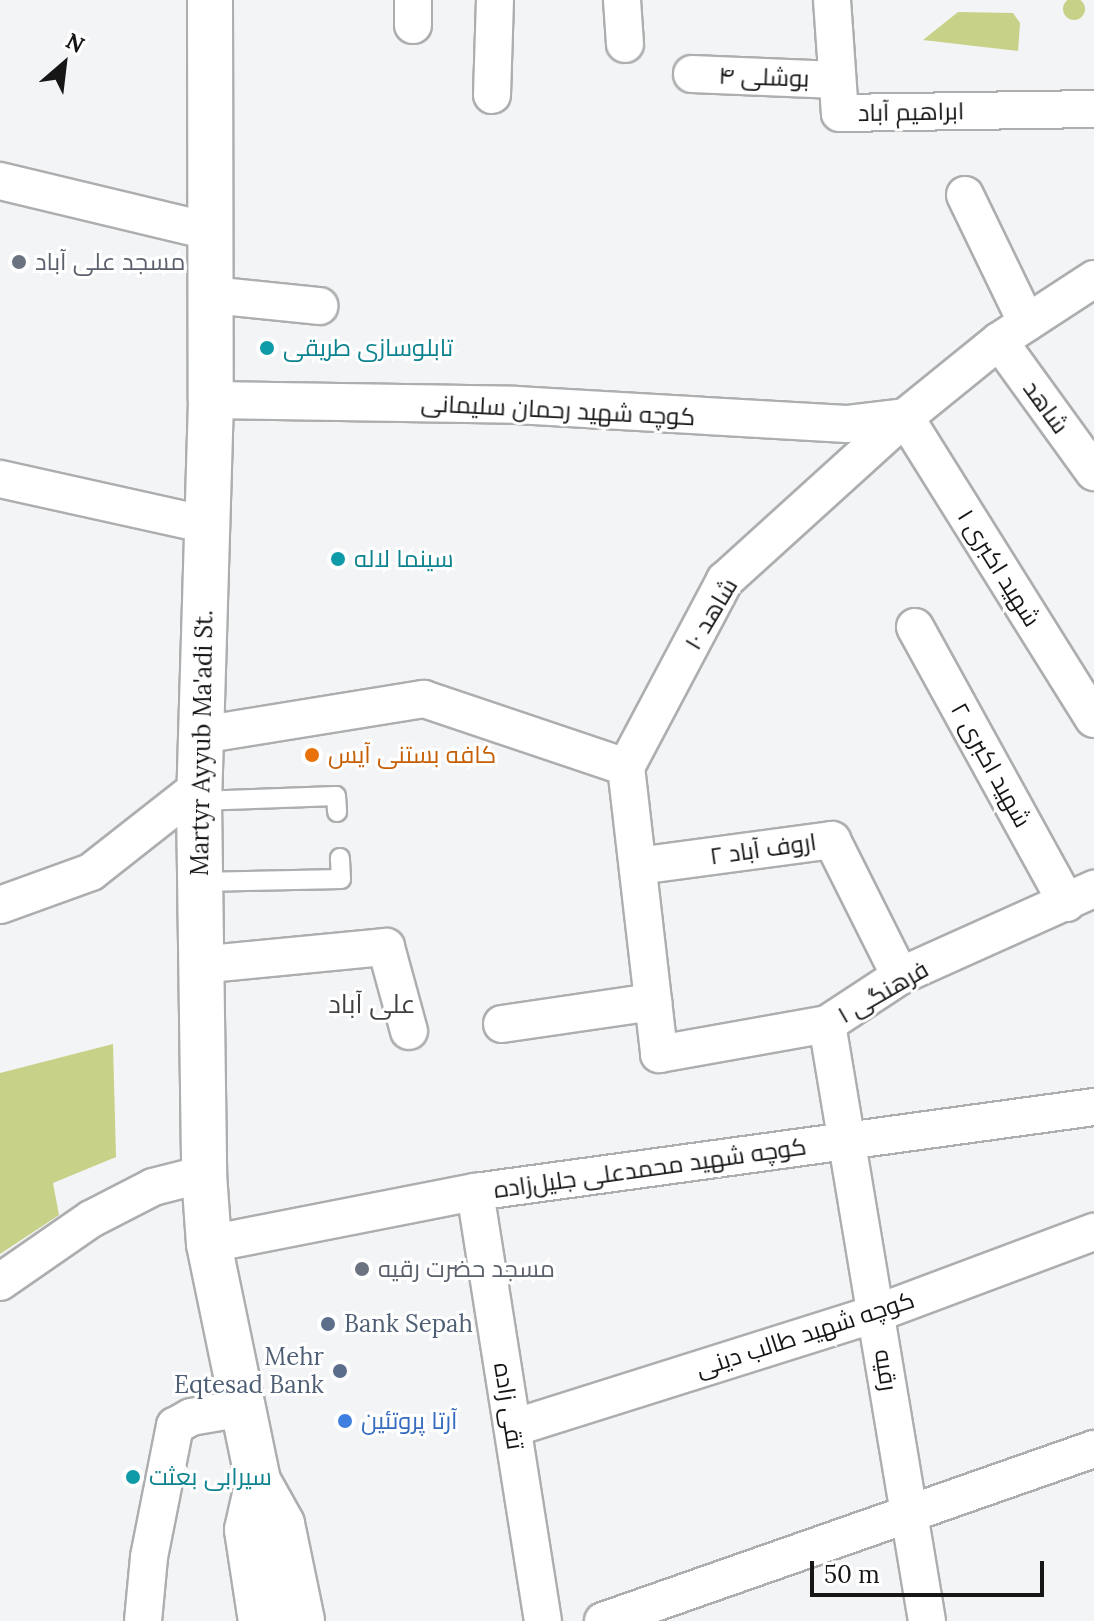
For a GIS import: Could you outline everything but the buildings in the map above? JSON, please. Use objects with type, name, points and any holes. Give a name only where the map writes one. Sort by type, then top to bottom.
[{"type":"main road","name":"Martyr Ayyub Ma'adi St.","points":[[210,0],[211,400],[199,794],[198,965],[204,1174],[209,1244],[258,1481],[282,1524],[302,1621]]},
{"type":"main road","name":"Martyr Ayyub Ma'adi St.","points":[[258,1481],[247,1530],[261,1621]]},
{"type":"street","points":[[492,95],[495,0]]},
{"type":"street","points":[[622,0],[625,44]]},
{"type":"street","name":"ابراهیم آباد","points":[[832,0],[840,113],[1094,109]]},
{"type":"street","name":"بوشلی ۴","points":[[692,74],[837,80]]},
{"type":"street","points":[[0,181],[212,232]]},
{"type":"street","name":"شاهد","points":[[965,195],[1013,332],[1094,472]]},
{"type":"street","name":"شاهد ۱۰","points":[[626,767],[725,580],[905,417],[1013,332],[1094,279]]},
{"type":"street","points":[[211,295],[319,306]]},
{"type":"street","name":"کوچه شهید رحمان سلیمانی","points":[[211,400],[516,405],[846,424],[905,417]]},
{"type":"street","name":"شهید اکبری ۱","points":[[905,417],[1093,714]]},
{"type":"street","points":[[0,479],[207,525]]},
{"type":"street","name":"شهید اکبری ۲","points":[[915,627],[1081,896]]},
{"type":"street","points":[[201,735],[424,699],[626,767],[653,1002],[502,1024]]},
{"type":"street","points":[[0,905],[91,872],[199,794]]},
{"type":"street","name":"اروف آباد ۲","points":[[638,866],[832,840],[900,976]]},
{"type":"street","name":"فرهنگی ۱","points":[[653,1002],[659,1054],[827,1024],[900,976],[1081,896]]},
{"type":"street","points":[[198,965],[386,947],[409,1031]]},
{"type":"street","name":"رقیه","points":[[827,1024],[927,1621]]},
{"type":"street","name":"کوچه شهید محمدعلی جلیل‌زاده","points":[[209,1244],[475,1192],[1094,1107]]},
{"type":"street","points":[[0,1282],[91,1219],[153,1187],[204,1174]]},
{"type":"street","name":"تقی زاده","points":[[475,1192],[543,1621]]},
{"type":"street","name":"کوچه شهید طالب دینی","points":[[513,1428],[877,1313],[1094,1232]]},
{"type":"street","points":[[143,1621],[149,1557],[175,1426],[191,1417],[243,1408]]},
{"type":"street","points":[[603,1621],[1094,1449]]},
{"type":"lane","points":[[199,794],[336,796],[337,812]]},
{"type":"lane","points":[[199,882],[341,879],[340,858]]},
{"type":"green space","points":[[1074,-2],[1082,1],[1085,9],[1082,17],[1074,20],[1066,17],[1063,9],[1066,1]]},
{"type":"green space","points":[[958,12],[1013,13],[1020,23],[1018,51],[923,40]]},
{"type":"green space","points":[[113,1044],[116,1157],[53,1183],[59,1215],[0,1254],[0,1073]]},
{"type":"place","name":"مسجد علی آباد","points":[[19,262]]},
{"type":"place","name":"تابلوسازی طریقی","points":[[267,348]]},
{"type":"place","name":"سینما لاله","points":[[338,559]]},
{"type":"place","name":"کافه بستنی آیس","points":[[312,755]]},
{"type":"place","name":"مسجد حضرت رقیه","points":[[362,1269]]},
{"type":"place","name":"Bank Sepah","points":[[328,1324]]},
{"type":"place","name":"Mehr Eqtesad Bank","points":[[340,1371]]},
{"type":"place","name":"آرتا پروتئین","points":[[345,1421]]},
{"type":"place","name":"سیرابی بعثت","points":[[133,1477]]},
{"type":"district","name":"علی آباد","points":[[372,1004]]}]
